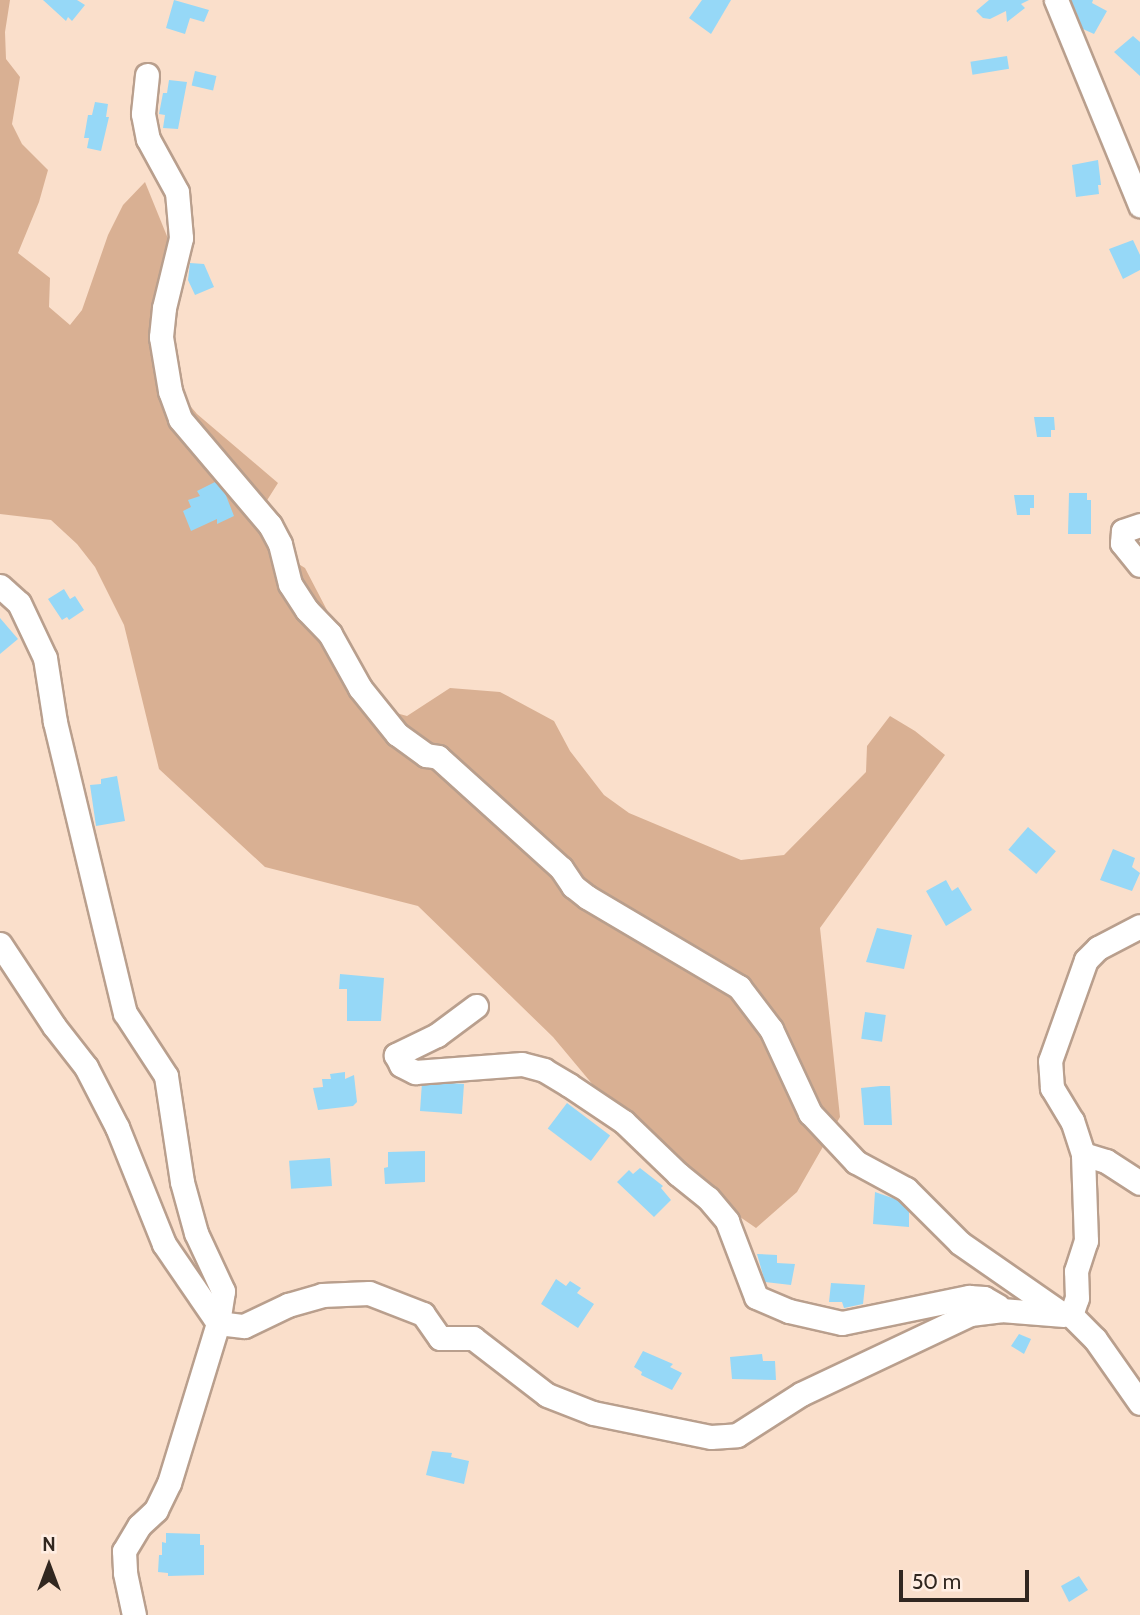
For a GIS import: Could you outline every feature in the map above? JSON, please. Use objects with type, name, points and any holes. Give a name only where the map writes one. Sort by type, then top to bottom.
[{"type":"street","points":[[1056,0],[1140,205]]},
{"type":"street","points":[[147,75],[143,114],[148,139],[177,192],[181,239],[164,308],[161,337],[170,391],[180,419],[271,525],[280,544],[290,584],[307,610],[330,634],[360,688],[397,734],[426,755],[438,757],[561,868],[573,886],[738,987],[771,1029],[810,1113],[856,1162],[906,1189],[960,1243],[1067,1315],[1095,1339],[1140,1403]]},
{"type":"street","points":[[1140,525],[1123,531],[1122,542],[1140,565]]},
{"type":"street","points":[[0,586],[19,603],[45,658],[55,722],[125,1013],[166,1076],[182,1182],[196,1233],[223,1292],[218,1323],[169,1483],[156,1510],[139,1526],[124,1551],[125,1573],[134,1615]]},
{"type":"street","points":[[1067,1315],[1077,1298],[1076,1271],[1086,1241],[1083,1154],[1072,1121],[1052,1088],[1050,1062],[1086,960],[1098,948],[1140,926]]},
{"type":"street","points":[[0,944],[54,1026],[86,1067],[117,1127],[164,1244],[218,1323],[244,1326],[288,1305],[322,1295],[369,1293],[423,1314],[440,1338],[473,1338],[547,1395],[593,1412],[711,1437],[737,1435],[801,1394],[970,1314],[1001,1310],[1067,1315]]},
{"type":"street","points":[[476,1006],[437,1035],[396,1055],[401,1065],[415,1072],[522,1064],[544,1070],[569,1085],[624,1122],[678,1174],[708,1198],[727,1221],[756,1297],[789,1311],[842,1323],[969,1297],[990,1300],[1001,1310]]},
{"type":"street","points":[[1083,1154],[1106,1161],[1140,1183]]},
{"type":"shaded area","points":[[0,0],[10,0],[5,32],[6,59],[20,77],[12,124],[22,144],[48,170],[39,202],[18,253],[50,278],[49,307],[70,325],[82,310],[108,235],[123,205],[145,182],[171,246],[151,312],[154,363],[197,414],[278,483],[259,513],[273,548],[305,568],[378,708],[407,716],[450,688],[500,692],[554,721],[570,751],[604,795],[629,813],[741,860],[784,855],[866,772],[867,746],[890,716],[915,731],[945,755],[820,928],[840,1117],[797,1192],[756,1228],[678,1174],[624,1122],[553,1037],[418,906],[265,867],[159,769],[124,625],[95,567],[77,544],[51,520],[0,514]]},
{"type":"building","points":[[43,0],[77,0],[85,5],[72,21],[68,17],[66,21]]},
{"type":"building","points":[[174,0],[209,10],[204,22],[190,18],[185,34],[166,28]]},
{"type":"building","points":[[702,0],[731,0],[711,34],[689,18]]},
{"type":"building","points":[[989,0],[1029,0],[1021,4],[1025,8],[1007,22],[1006,11],[990,19],[983,18],[976,11]]},
{"type":"building","points":[[1071,0],[1093,0],[1092,3],[1107,11],[1094,34],[1083,29]]},
{"type":"building","points":[[1133,36],[1140,42],[1140,76],[1114,52]]},
{"type":"building","points":[[1007,56],[1009,69],[972,75],[970,62]]},
{"type":"building","points":[[195,71],[216,76],[213,91],[192,86]]},
{"type":"building","points":[[169,80],[187,82],[178,129],[163,128],[165,115],[159,114]]},
{"type":"building","points":[[95,102],[108,104],[106,117],[109,117],[101,151],[87,148],[89,138],[84,138],[88,115],[92,115]]},
{"type":"building","points":[[1098,160],[1101,185],[1098,185],[1099,194],[1076,197],[1072,165]]},
{"type":"building","points":[[1133,240],[1140,255],[1140,270],[1123,279],[1109,249]]},
{"type":"building","points":[[190,263],[204,264],[214,287],[195,295],[188,280]]},
{"type":"building","points":[[1034,417],[1054,417],[1055,430],[1051,430],[1051,437],[1037,437]]},
{"type":"building","points":[[215,482],[225,493],[234,516],[217,524],[217,519],[191,531],[183,511],[191,507],[188,500],[200,496],[197,491]]},
{"type":"building","points":[[1069,493],[1087,493],[1087,500],[1091,500],[1091,534],[1068,534]]},
{"type":"building","points":[[1014,495],[1034,495],[1034,508],[1030,508],[1030,515],[1017,515]]},
{"type":"building","points":[[64,589],[70,599],[75,596],[84,610],[69,620],[67,617],[62,620],[48,599]]},
{"type":"building","points":[[0,618],[18,639],[0,654]]},
{"type":"building","points":[[117,776],[125,821],[96,826],[90,785],[101,784],[101,779]]},
{"type":"building","points":[[1028,827],[1056,851],[1036,874],[1008,850]]},
{"type":"building","points":[[1113,849],[1135,858],[1132,867],[1140,873],[1132,891],[1100,880]]},
{"type":"building","points":[[946,880],[952,891],[958,887],[972,910],[946,926],[926,891]]},
{"type":"building","points":[[877,928],[912,935],[904,969],[866,962]]},
{"type":"building","points":[[340,974],[384,978],[381,1021],[347,1021],[347,989],[339,989]]},
{"type":"building","points":[[865,1012],[886,1015],[882,1042],[861,1039]]},
{"type":"building","points":[[345,1072],[345,1079],[354,1075],[357,1102],[353,1106],[318,1110],[313,1088],[323,1087],[322,1079],[331,1079],[330,1074]]},
{"type":"building","points":[[422,1081],[464,1084],[462,1114],[420,1111]]},
{"type":"building","points":[[890,1086],[892,1125],[864,1125],[861,1088]]},
{"type":"building","points":[[567,1103],[610,1135],[591,1161],[548,1129]]},
{"type":"building","points":[[425,1151],[425,1182],[385,1184],[384,1168],[388,1167],[388,1152]]},
{"type":"building","points":[[330,1158],[332,1186],[291,1189],[289,1161]]},
{"type":"building","points":[[640,1168],[663,1186],[661,1188],[671,1200],[654,1217],[617,1182],[629,1170],[633,1174]]},
{"type":"building","points":[[875,1192],[898,1200],[909,1212],[909,1227],[873,1224]]},
{"type":"building","points":[[757,1254],[777,1255],[777,1263],[795,1264],[791,1285],[765,1282]]},
{"type":"building","points":[[556,1279],[566,1286],[570,1281],[581,1288],[577,1293],[594,1304],[578,1328],[541,1304]]},
{"type":"building","points":[[831,1283],[865,1285],[863,1304],[844,1308],[842,1302],[829,1302]]},
{"type":"building","points":[[1019,1334],[1031,1339],[1024,1354],[1011,1346]]},
{"type":"building","points":[[643,1351],[673,1364],[670,1367],[682,1373],[672,1390],[641,1375],[642,1372],[634,1367]]},
{"type":"building","points":[[762,1354],[763,1361],[775,1361],[776,1380],[732,1379],[730,1357]]},
{"type":"building","points":[[432,1451],[452,1453],[451,1457],[469,1461],[464,1484],[426,1475]]},
{"type":"building","points":[[166,1533],[200,1534],[200,1545],[204,1545],[204,1575],[168,1576],[168,1573],[158,1572],[159,1555],[162,1555],[162,1542],[166,1543]]},
{"type":"building","points":[[1079,1576],[1088,1590],[1069,1602],[1061,1586]]}]
